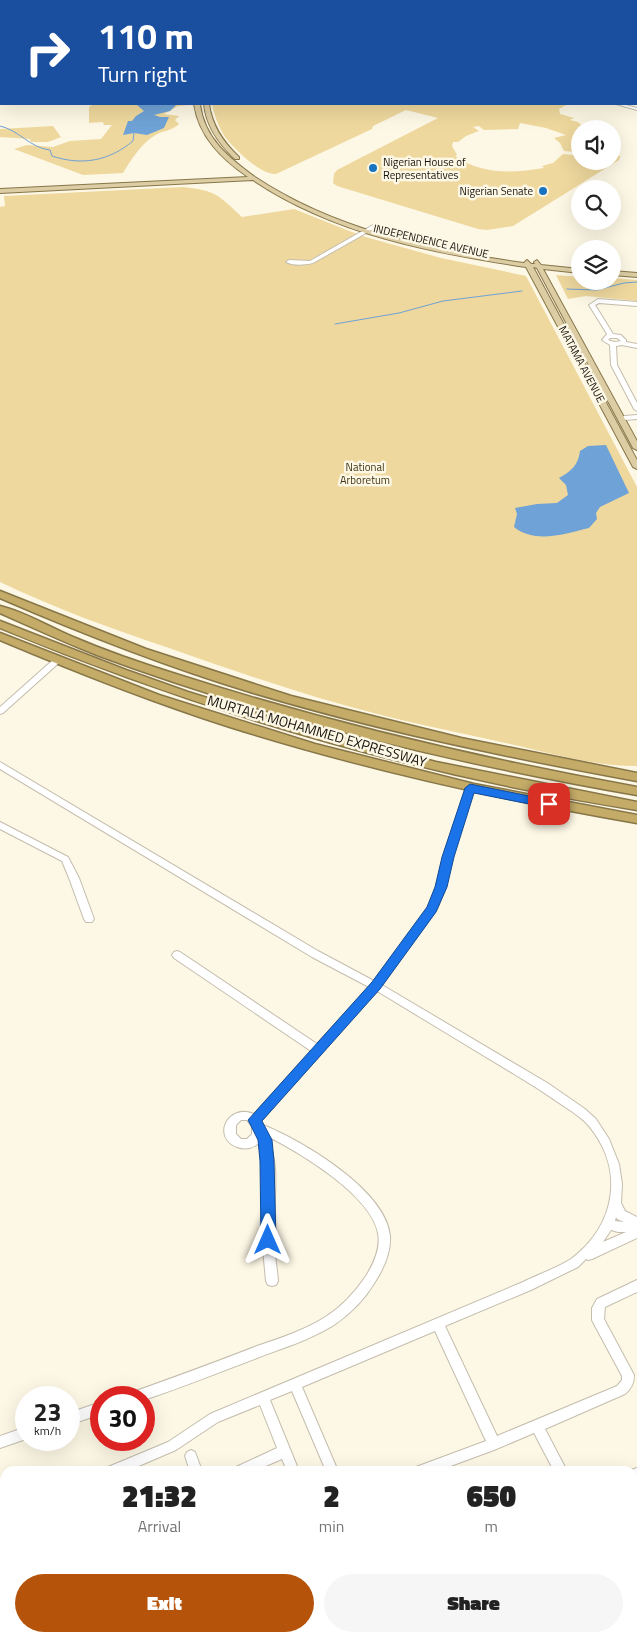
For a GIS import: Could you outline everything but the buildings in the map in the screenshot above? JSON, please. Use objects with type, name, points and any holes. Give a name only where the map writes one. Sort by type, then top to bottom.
[{"type":"highway","name":"MURTALA MOHAMMED EXPRESSWAY","points":[[0,594],[149,654],[286,699],[367,720],[554,763],[635,776]]},
{"type":"highway","name":"MURTALA MOHAMMED EXPRESSWAY","points":[[0,609],[80,644],[285,711],[428,749],[573,780],[637,791]]},
{"type":"highway","name":"MURTALA MOHAMMED EXPRESSWAY","points":[[0,624],[104,667],[188,697],[284,727],[395,756],[567,794],[637,806]]},
{"type":"highway","name":"MURTALA MOHAMMED EXPRESSWAY","points":[[0,636],[57,662],[123,686],[228,723],[293,742],[470,788],[637,819]]},
{"type":"highway","points":[[149,654],[204,686]]},
{"type":"highway","points":[[123,686],[188,697]]},
{"type":"highway","points":[[612,815],[637,824]]},
{"type":"main road","name":"INDEPENDENCE AVENUE","points":[[197,105],[201,124],[210,139],[224,156],[242,171],[255,177]]},
{"type":"main road","name":"INDEPENDENCE AVENUE","points":[[206,105],[208,117],[219,138],[232,154],[255,177],[279,195],[310,210],[453,253],[538,264]]},
{"type":"main road","points":[[238,178],[242,171]]},
{"type":"main road","points":[[238,178],[255,177]]},
{"type":"main road","points":[[0,190],[255,177]]},
{"type":"main road","name":"MATAMA AVENUE","points":[[528,263],[637,467]]},
{"type":"main road","points":[[538,264],[560,269]]},
{"type":"main road","points":[[538,264],[571,268]]},
{"type":"main road","name":"MATAMA AVENUE","points":[[538,264],[637,448]]},
{"type":"main road","points":[[543,274],[550,270],[571,269]]},
{"type":"main road","points":[[621,270],[637,271]]},
{"type":"main road","points":[[621,274],[637,275]]},
{"type":"main road","points":[[597,392],[606,391]]},
{"type":"street","points":[[623,105],[637,108]]},
{"type":"street","points":[[289,262],[311,262],[370,229]]},
{"type":"street","points":[[611,336],[592,305],[598,302],[637,304]]},
{"type":"street","points":[[623,342],[619,336],[611,336],[606,340],[613,344],[623,342],[637,344]]},
{"type":"street","points":[[613,344],[614,365],[637,409]]},
{"type":"street","points":[[637,417],[626,420],[637,422]]},
{"type":"street","points":[[0,711],[57,662]]},
{"type":"street","points":[[0,764],[324,958],[376,986],[545,1087],[581,1112],[592,1122],[605,1142],[614,1164],[617,1184],[615,1203],[608,1224],[599,1239],[574,1263]]},
{"type":"street","points":[[258,1126],[318,1050],[376,986],[432,909],[441,887],[448,857],[470,788]]},
{"type":"street","points":[[0,824],[65,859],[89,919]]},
{"type":"street","points":[[177,954],[318,1050]]},
{"type":"street","points":[[258,1126],[265,1140],[267,1161],[268,1240],[272,1281]]},
{"type":"street","points":[[155,1390],[256,1353],[324,1324],[354,1303],[376,1268],[383,1249],[384,1237],[381,1224],[366,1200],[335,1173],[272,1132],[258,1126]]},
{"type":"street","points":[[615,1203],[621,1215],[637,1222]]},
{"type":"street","points":[[608,1224],[618,1227],[637,1226]]},
{"type":"street","points":[[124,1466],[172,1446],[214,1418],[528,1286],[637,1232]]},
{"type":"street","points":[[434,1466],[538,1426],[626,1386],[629,1380],[628,1375],[598,1320],[597,1314],[601,1304],[637,1286]]},
{"type":"street","points":[[438,1324],[494,1444]]},
{"type":"street","points":[[294,1384],[330,1466]]},
{"type":"street","points":[[263,1397],[291,1466]]},
{"type":"street","points":[[538,1426],[558,1466]]},
{"type":"street","points":[[0,1442],[15,1437]]},
{"type":"street","points":[[251,1466],[285,1451]]},
{"type":"street","points":[[191,1456],[194,1466]]},
{"type":"green space","points":[[92,105],[190,105],[178,106],[164,114],[179,116],[175,120],[179,124],[157,134],[145,143],[123,173],[83,175],[14,149],[27,145],[53,147],[70,141],[101,139],[112,125],[104,125],[103,122],[89,123],[89,107]]},
{"type":"green space","points":[[212,105],[566,105],[559,109],[560,114],[574,118],[570,120],[571,152],[564,151],[560,143],[554,138],[566,135],[546,128],[520,123],[518,129],[484,130],[479,126],[473,127],[479,131],[466,136],[458,142],[453,142],[452,146],[457,155],[455,156],[476,167],[498,171],[522,171],[544,168],[542,166],[553,163],[563,154],[571,155],[571,170],[603,170],[587,180],[571,180],[571,190],[513,226],[487,230],[478,229],[337,186],[333,183],[334,174],[337,170],[438,118],[406,110],[373,126],[372,129],[276,174],[263,170],[247,159],[221,131]]},
{"type":"green space","points":[[53,126],[61,137],[48,142],[31,142],[30,139],[0,137],[0,129]]},
{"type":"green space","name":"National Arboretum","points":[[183,187],[203,190],[216,195],[242,217],[294,209],[362,236],[441,258],[526,276],[637,487],[637,766],[600,763],[564,757],[398,719],[330,701],[249,676],[105,626],[41,601],[0,582],[0,207],[5,206],[4,196]]},
{"type":"green space","points":[[556,275],[571,276],[571,290],[621,290],[621,279],[637,280],[637,301],[586,296],[568,299]]},
{"type":"water","points":[[137,105],[176,105],[170,111],[154,115],[169,117],[164,128],[147,135],[134,133],[123,135],[128,121],[132,121],[144,111]]},
{"type":"water","points":[[606,445],[629,493],[600,507],[596,513],[597,519],[589,528],[560,535],[541,536],[522,532],[514,527],[517,514],[515,508],[557,503],[568,495],[566,485],[559,478],[573,468],[578,461],[580,451],[588,446]]},
{"type":"waterway","points":[[0,126],[13,131],[36,146],[50,150],[52,156],[74,161],[95,160],[114,153],[133,141],[134,133]]},
{"type":"waterway","points":[[567,289],[597,290],[624,283],[637,282]]},
{"type":"waterway","points":[[335,324],[399,313],[443,301],[522,291]]},
{"type":"place","name":"Nigerian House of Representatives","points":[[373,168]]},
{"type":"place","name":"Nigerian Senate","points":[[543,191]]},
{"type":"route","points":[[268,1240],[265,1140],[259,1131],[258,1124],[254,1120],[376,986],[432,909],[441,887],[448,857],[470,788],[549,804]]}]
